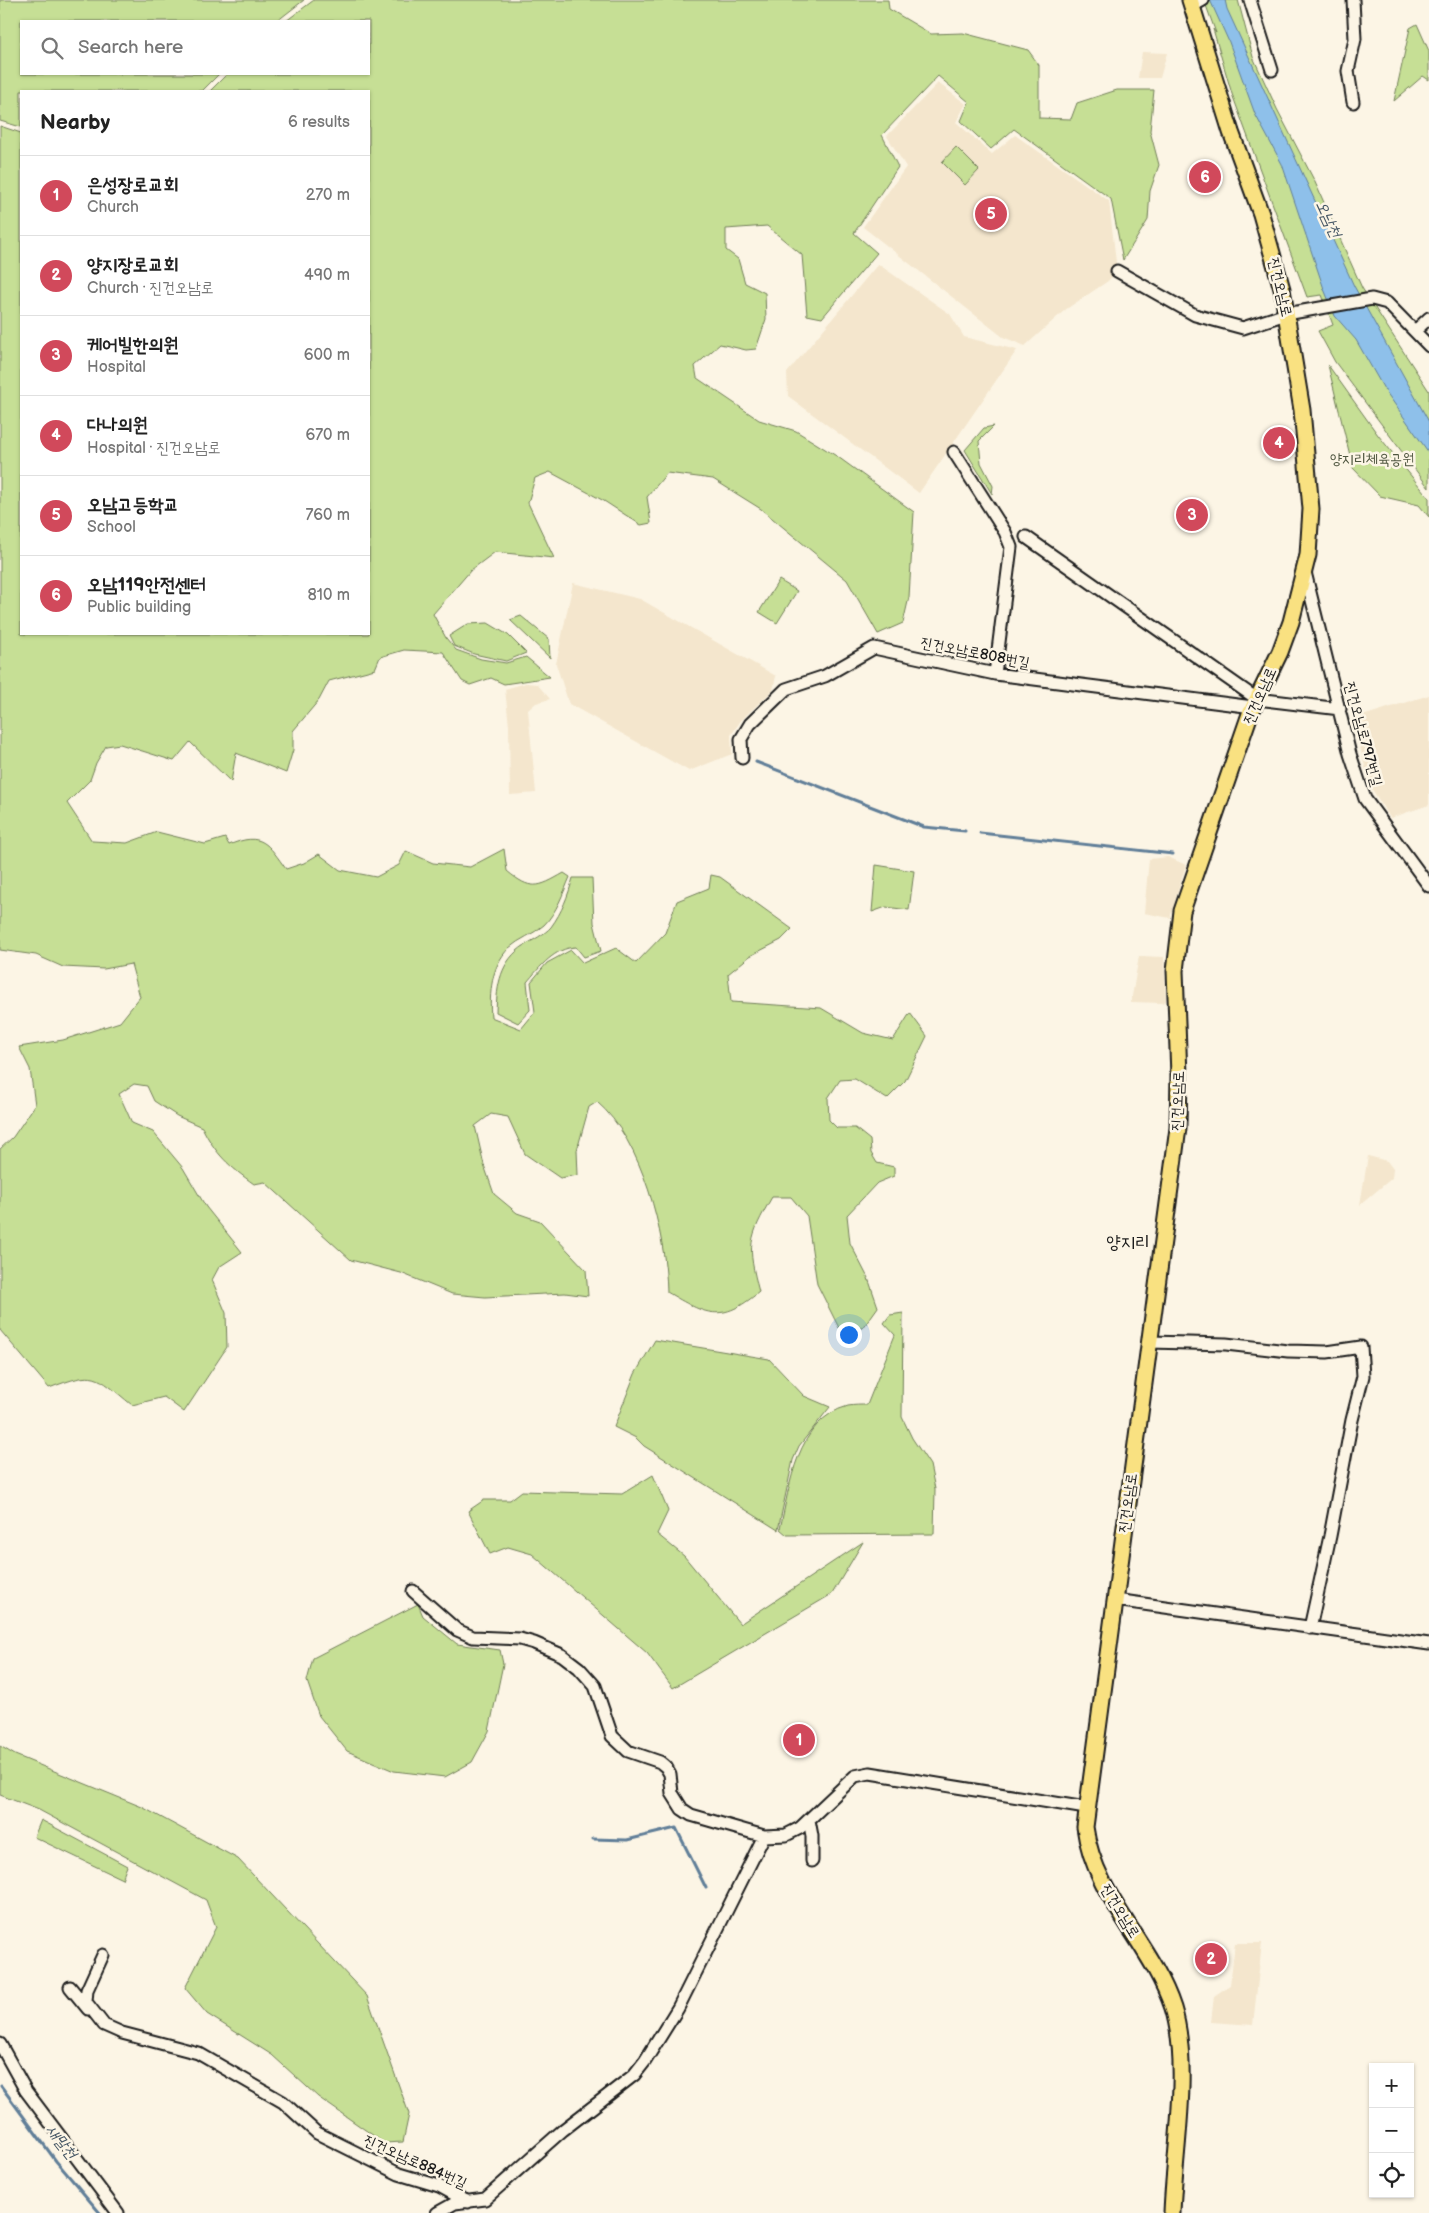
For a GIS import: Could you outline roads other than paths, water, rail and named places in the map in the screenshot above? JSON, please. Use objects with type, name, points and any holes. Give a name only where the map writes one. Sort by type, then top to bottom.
[{"type":"main road","name":"진건오남로","points":[[1172,2213],[1178,2130],[1180,2055],[1178,2028],[1168,1995],[1151,1961],[1120,1913],[1091,1859],[1084,1828],[1178,1128],[1180,1075],[1175,993],[1176,946],[1182,911],[1255,703],[1283,644],[1305,572],[1311,509],[1308,453],[1282,289],[1261,214],[1231,132],[1196,2]]},
{"type":"street","points":[[1250,0],[1272,70]]},
{"type":"street","points":[[1353,0],[1355,39],[1348,71],[1353,102]]},
{"type":"street","points":[[1117,271],[1194,315],[1243,328],[1286,314],[1310,312],[1372,299],[1387,303],[1429,346]]},
{"type":"street","points":[[1414,331],[1429,318]]},
{"type":"street","points":[[954,452],[1006,532],[1010,547],[995,674]]},
{"type":"street","points":[[1026,537],[1255,703]]},
{"type":"street","name":"진건오남로797번길","points":[[1305,572],[1350,754],[1365,798],[1429,886]]},
{"type":"street","name":"진건오남로808번길","points":[[742,758],[741,739],[750,724],[786,689],[825,676],[874,648],[995,674],[1255,703],[1340,709]]},
{"type":"street","points":[[1150,1342],[1226,1344],[1318,1352],[1361,1348],[1363,1376],[1352,1420],[1310,1628]]},
{"type":"street","points":[[413,1591],[458,1630],[473,1637],[520,1640],[550,1648],[562,1654],[579,1668],[595,1686],[612,1736],[628,1751],[660,1762],[670,1774],[672,1793],[682,1810],[691,1815],[764,1836],[786,1835],[809,1820],[855,1776],[870,1773],[1086,1808]]},
{"type":"street","points":[[1114,1600],[1429,1644]]},
{"type":"street","points":[[809,1820],[812,1836],[812,1861]]},
{"type":"street","points":[[437,2213],[455,2203],[485,2199],[563,2130],[634,2075],[645,2061],[678,2008],[764,1836]]},
{"type":"street","points":[[94,2016],[86,2002],[87,1990],[103,1955]]},
{"type":"street","name":"진건오남로884번길","points":[[70,1987],[104,2025],[122,2033],[198,2052],[283,2102],[317,2133],[399,2174],[439,2186],[468,2202]]},
{"type":"street","points":[[0,2044],[26,2090],[118,2213]]},
{"type":"water","points":[[1210,0],[1225,0],[1227,9],[1354,286],[1429,422],[1429,453],[1384,389],[1356,340],[1335,316],[1282,164],[1255,114],[1229,42]]},
{"type":"waterway","points":[[756,762],[924,827],[965,831]]},
{"type":"waterway","points":[[980,833],[1173,854]]},
{"type":"waterway","points":[[593,1839],[627,1840],[676,1828],[706,1888]]},
{"type":"waterway","name":"새말천","points":[[1,2086],[56,2161],[100,2213]]},
{"type":"place","name":"오남119안전센터","points":[[1205,177]]},
{"type":"place","name":"오남고등학교","points":[[991,214]]},
{"type":"place","name":"다나의원","points":[[1279,443]]},
{"type":"place","name":"케어빌한의원","points":[[1192,515]]},
{"type":"place","name":"은성장로교회","points":[[799,1740]]},
{"type":"place","name":"양지장로교회","points":[[1211,1959]]},
{"type":"district","name":"양지리","points":[[1128,1242]]},
{"type":"water label","name":"오남천","points":[[1328,219]]},
{"type":"park label","name":"양지리체육공원","points":[[1372,459]]}]
